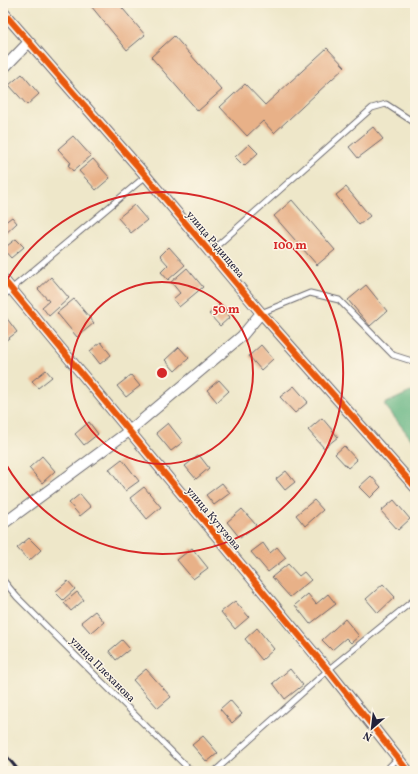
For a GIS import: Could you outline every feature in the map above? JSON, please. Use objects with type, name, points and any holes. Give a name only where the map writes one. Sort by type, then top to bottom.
[{"type":"street","name":"улица Радищева","points":[[3,12],[146,176],[261,313],[415,487]]},
{"type":"street","points":[[3,69],[29,42]]},
{"type":"street","name":"улица Кутузова","points":[[3,279],[328,670],[408,771]]},
{"type":"street","points":[[3,524],[129,431],[242,336],[261,313]]},
{"type":"lane","points":[[210,252],[372,108],[386,104],[415,123]]},
{"type":"lane","points":[[3,296],[146,176]]},
{"type":"lane","points":[[261,313],[310,293],[339,300],[393,355],[415,362]]},
{"type":"lane","name":"улица Плеханова","points":[[3,580],[17,597],[191,771]]},
{"type":"lane","points":[[215,771],[328,670],[415,599]]},
{"type":"lane","points":[[385,771],[398,759]]},
{"type":"green space","points":[[415,390],[415,444],[384,404]]},
{"type":"building","points":[[95,3],[118,3],[145,35],[127,50],[91,6]]},
{"type":"building","points":[[174,36],[222,90],[198,111],[151,57]]},
{"type":"building","points":[[327,48],[345,67],[274,133],[263,121],[247,136],[220,107],[245,84],[265,105]]},
{"type":"building","points":[[22,74],[39,94],[27,105],[9,85]]},
{"type":"building","points":[[415,95],[415,104],[411,99]]},
{"type":"building","points":[[373,127],[383,139],[358,158],[349,147]]},
{"type":"building","points":[[73,136],[91,156],[73,171],[68,165],[71,163],[58,149]]},
{"type":"building","points":[[249,144],[258,153],[244,166],[235,157]]},
{"type":"building","points":[[93,159],[110,178],[96,190],[79,171]]},
{"type":"building","points":[[346,187],[370,216],[359,225],[336,195]]},
{"type":"building","points":[[292,200],[335,250],[317,265],[274,216]]},
{"type":"building","points":[[134,205],[147,220],[131,233],[118,218]]},
{"type":"building","points":[[12,217],[17,223],[3,236],[3,222],[4,223]]},
{"type":"building","points":[[16,239],[24,247],[11,258],[3,249]]},
{"type":"building","points":[[169,247],[185,265],[168,280],[161,272],[168,265],[160,256]]},
{"type":"building","points":[[187,268],[203,287],[179,307],[173,299],[180,293],[171,282]]},
{"type":"building","points":[[51,277],[69,298],[49,316],[42,307],[49,301],[38,289]]},
{"type":"building","points":[[366,285],[387,311],[370,326],[348,300]]},
{"type":"building","points":[[74,299],[94,323],[77,337],[57,313]]},
{"type":"building","points":[[219,305],[230,317],[220,326],[209,314]]},
{"type":"building","points":[[5,316],[17,332],[5,341],[3,339],[3,317]]},
{"type":"building","points":[[101,342],[111,355],[100,364],[90,351]]},
{"type":"building","points":[[261,345],[273,359],[261,370],[249,356]]},
{"type":"building","points":[[179,347],[189,358],[175,371],[165,360]]},
{"type":"building","points":[[46,370],[52,377],[38,388],[32,381]]},
{"type":"building","points":[[131,375],[140,386],[126,397],[117,386]]},
{"type":"building","points":[[219,380],[229,391],[217,402],[207,390]]},
{"type":"building","points":[[294,386],[308,402],[295,413],[280,397]]},
{"type":"building","points":[[322,418],[338,437],[324,448],[308,430]]},
{"type":"building","points":[[89,422],[98,434],[84,445],[75,434]]},
{"type":"building","points":[[168,423],[183,442],[171,451],[156,433]]},
{"type":"building","points":[[344,446],[357,460],[348,468],[335,454]]},
{"type":"building","points":[[199,455],[209,468],[196,479],[185,466]]},
{"type":"building","points":[[42,456],[55,471],[42,483],[29,468]]},
{"type":"building","points":[[122,459],[139,481],[125,491],[109,469]]},
{"type":"building","points":[[286,471],[295,482],[285,490],[276,479]]},
{"type":"building","points":[[371,476],[381,487],[370,498],[359,487]]},
{"type":"building","points":[[222,483],[230,493],[214,505],[206,495]]},
{"type":"building","points":[[144,487],[161,507],[147,519],[130,498]]},
{"type":"building","points":[[80,494],[91,507],[80,516],[69,503]]},
{"type":"building","points":[[314,500],[323,510],[305,526],[296,515]]},
{"type":"building","points":[[394,500],[410,519],[398,530],[381,511]]},
{"type":"building","points":[[242,509],[256,525],[240,538],[227,522]]},
{"type":"building","points":[[29,538],[41,550],[29,561],[17,548]]},
{"type":"building","points":[[263,543],[270,553],[277,547],[286,558],[268,572],[251,552]]},
{"type":"building","points":[[192,548],[208,568],[193,579],[177,560]]},
{"type":"building","points":[[288,564],[299,576],[304,572],[311,580],[290,597],[272,577]]},
{"type":"building","points":[[68,581],[75,589],[63,600],[55,592]]},
{"type":"building","points":[[383,584],[395,597],[378,613],[366,599]]},
{"type":"building","points":[[77,592],[84,600],[71,611],[64,603]]},
{"type":"building","points":[[308,594],[316,604],[328,594],[336,604],[310,624],[295,605]]},
{"type":"building","points":[[235,601],[249,617],[235,629],[221,612]]},
{"type":"building","points":[[95,611],[104,622],[91,633],[81,622]]},
{"type":"building","points":[[345,619],[359,636],[351,643],[346,638],[332,650],[322,640]]},
{"type":"building","points":[[257,628],[274,649],[262,660],[245,639]]},
{"type":"building","points":[[122,640],[130,649],[116,660],[109,651]]},
{"type":"building","points":[[146,669],[171,697],[158,708],[133,680]]},
{"type":"building","points":[[290,669],[303,685],[285,699],[273,683]]},
{"type":"building","points":[[230,700],[242,714],[232,723],[220,709]]},
{"type":"building","points":[[203,736],[218,753],[207,762],[192,745]]},
{"type":"railway","points":[[3,752],[19,771]]},
{"type":"cycle path","points":[[3,12],[146,176],[261,313],[415,487]]},
{"type":"cycle path","points":[[3,279],[328,670],[408,771]]}]
